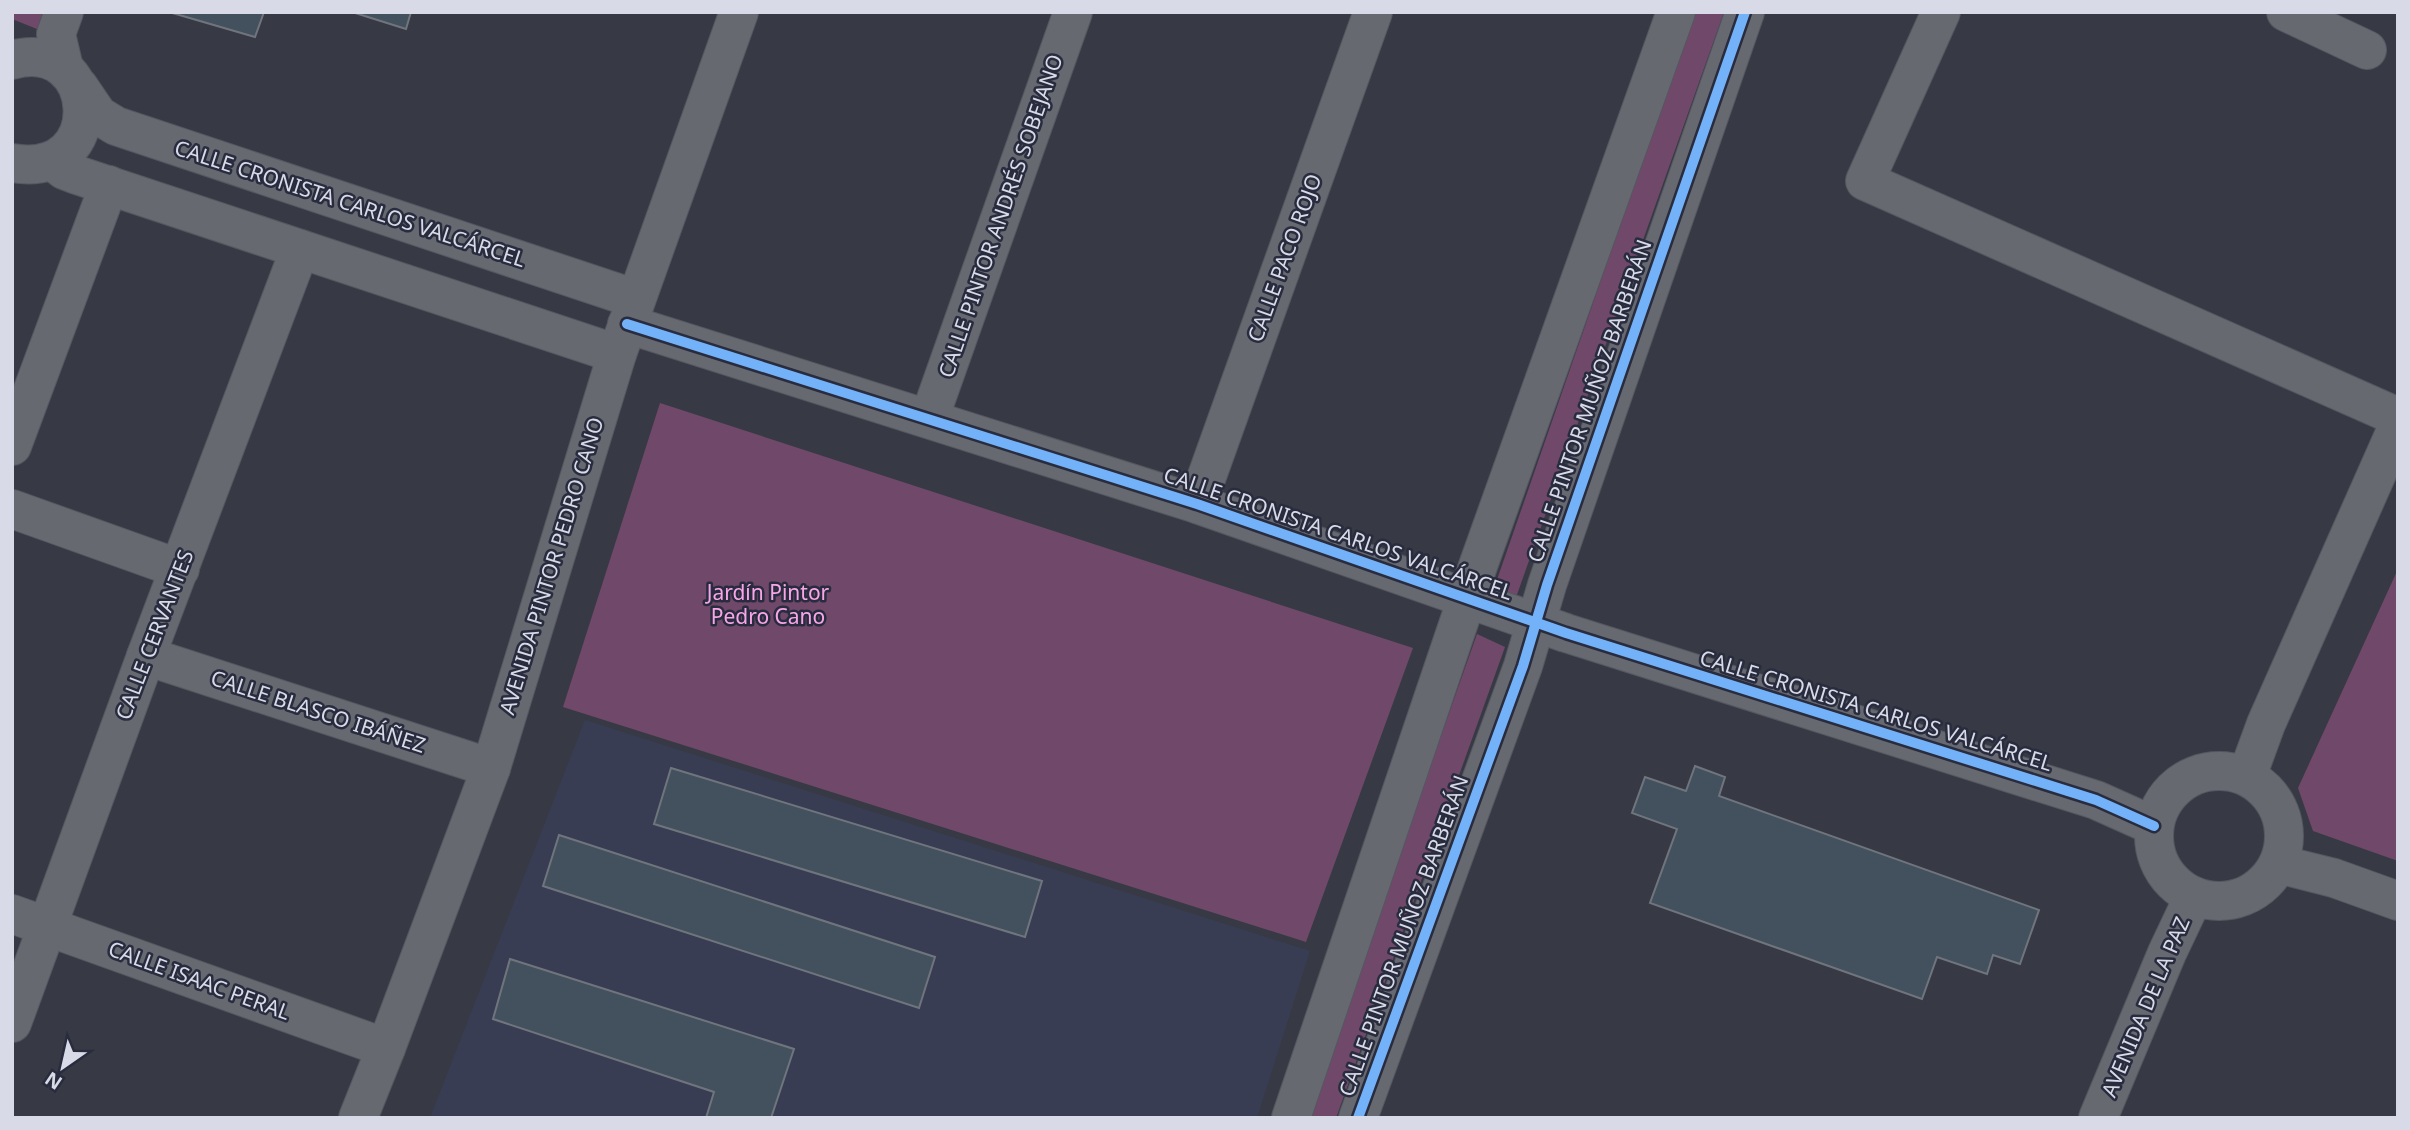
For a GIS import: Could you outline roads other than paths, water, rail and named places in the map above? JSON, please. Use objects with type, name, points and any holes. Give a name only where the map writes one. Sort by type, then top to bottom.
[{"type":"street","name":"AVENIDA PINTOR PEDRO CANO","points":[[358,1118],[491,768],[627,326],[739,12]]},
{"type":"street","name":"CALLE PINTOR ANDRÉS SOBEJANO","points":[[929,419],[1073,12]]},
{"type":"street","name":"CALLE PACO ROJO","points":[[1197,504],[1373,12]]},
{"type":"street","points":[[1292,1118],[1468,601],[1676,12]]},
{"type":"street","name":"CALLE PINTOR MUÑOZ BARBERÁN","points":[[1358,1118],[1523,666],[1535,623],[1745,12]]},
{"type":"street","points":[[1941,12],[1865,181],[2398,417]]},
{"type":"street","points":[[2287,12],[2367,50]]},
{"type":"street","name":"CALLE CRONISTA CARLOS VALCÁRCEL","points":[[50,53],[98,115],[116,126],[627,326]]},
{"type":"street","points":[[12,163],[30,166],[53,161],[69,149],[81,129],[84,108],[50,53]]},
{"type":"street","name":"CALLE CRONISTA CARLOS VALCÁRCEL","points":[[53,161],[64,170],[300,249],[627,326],[929,419],[1197,504],[1535,623],[2096,800],[2154,825]]},
{"type":"street","points":[[12,446],[109,185]]},
{"type":"street","name":"CALLE CERVANTES","points":[[12,1023],[146,656],[300,249]]},
{"type":"street","points":[[2247,776],[2266,724],[2398,426]]},
{"type":"street","points":[[12,509],[180,569]]},
{"type":"street","name":"CALLE BLASCO IBÁÑEZ","points":[[146,656],[491,768]]},
{"type":"street","points":[[2217,770],[2247,776],[2268,792],[2281,814],[2285,840],[2278,864],[2264,884],[2243,897],[2219,901],[2194,896],[2176,885],[2162,868],[2154,847],[2154,825],[2165,797],[2188,777],[2217,770]]},
{"type":"street","points":[[2278,864],[2334,878],[2398,901]]},
{"type":"street","name":"AVENIDA DE LA PAZ","points":[[2098,1118],[2167,953],[2194,896]]},
{"type":"street","name":"CALLE ISAAC PERAL","points":[[12,914],[386,1048]]},
{"type":"park label","name":"Jardín Pintor Pedro Cano","points":[[768,605]]}]
